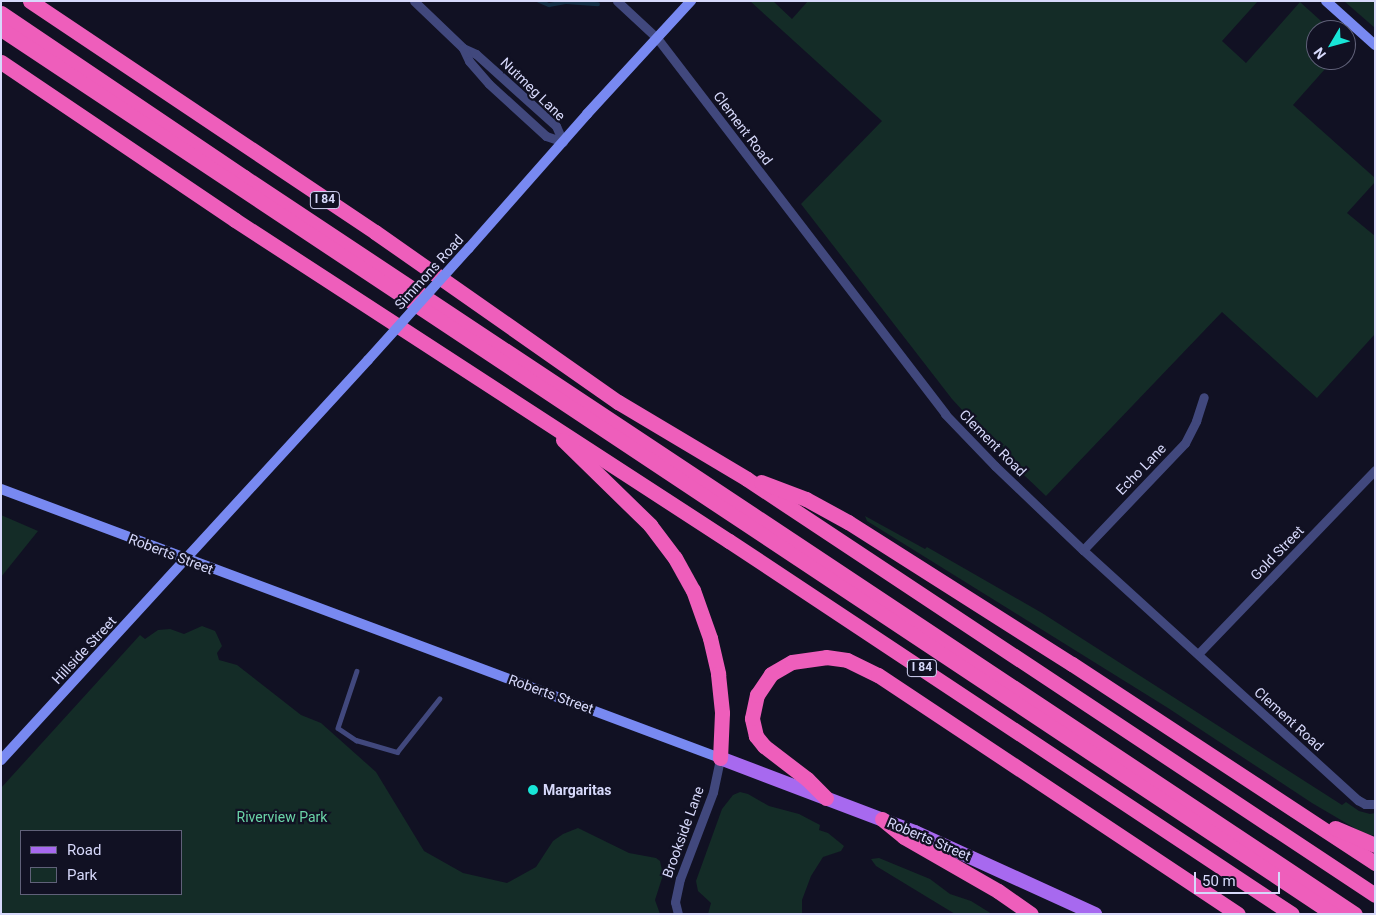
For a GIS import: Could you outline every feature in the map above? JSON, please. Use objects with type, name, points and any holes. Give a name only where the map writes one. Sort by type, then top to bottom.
[{"type":"highway","name":"I 84","points":[[30,1],[375,232],[618,402],[747,479],[1375,895]]},
{"type":"highway","points":[[1,13],[1355,914]]},
{"type":"highway","points":[[1,29],[1333,914]]},
{"type":"highway","name":"I 84","points":[[1,62],[236,220],[729,541],[1292,914]]},
{"type":"highway","points":[[512,354],[537,363],[618,402]]},
{"type":"highway","points":[[550,425],[582,460],[650,525],[667,545],[688,579],[706,624],[718,674],[722,713],[720,758]]},
{"type":"highway","points":[[747,479],[793,493],[848,522],[1072,664],[1375,864]]},
{"type":"highway","points":[[826,798],[807,779],[764,746],[756,736],[752,720],[756,697],[762,684],[771,674],[792,662],[826,657],[847,660],[878,675],[1238,914]]},
{"type":"highway","points":[[1290,807],[1375,845]]},
{"type":"highway","points":[[882,819],[904,837],[998,891],[1031,914]]},
{"type":"highway","points":[[1288,838],[1340,882],[1375,907]]},
{"type":"main road","name":"Simmons Road","points":[[186,559],[470,248],[691,1]]},
{"type":"main road","points":[[1326,1],[1375,45]]},
{"type":"main road","name":"Roberts Street","points":[[1,489],[882,819],[973,857],[1095,914]]},
{"type":"main road","name":"Hillside Street","points":[[1,760],[186,559]]},
{"type":"street","name":"Nutmeg Lane","points":[[414,1],[463,48],[476,69],[546,136],[563,142]]},
{"type":"street","name":"Clement Road","points":[[617,1],[657,38],[945,414],[994,466],[1083,550],[1358,800],[1365,804],[1375,804]]},
{"type":"street","name":"Nutmeg Lane","points":[[463,48],[476,54],[556,126],[563,142]]},
{"type":"street","name":"Nutmeg Lane","points":[[476,69],[485,62]]},
{"type":"street","name":"Echo Lane","points":[[1083,550],[1185,443],[1196,421],[1204,397]]},
{"type":"street","name":"Gold Street","points":[[1198,654],[1375,470]]},
{"type":"street","name":"Brookside Lane","points":[[678,914],[675,902],[680,879],[713,792],[720,758]]},
{"type":"lane","points":[[357,671],[338,728],[356,740],[398,752],[439,699]]},
{"type":"green space","points":[[750,1],[773,1],[792,19],[808,1],[1258,1],[1222,41],[1246,63],[1300,2],[1320,20],[1306,20],[1306,70],[1324,70],[1293,105],[1375,178],[1375,182],[1347,213],[1375,236],[1375,334],[1317,398],[1222,312],[1046,496],[1008,460],[952,399],[801,204],[882,121]]},
{"type":"green space","points":[[1344,1],[1375,1],[1375,28]]},
{"type":"green space","points":[[1,515],[38,531],[1,577]]},
{"type":"green space","points":[[865,516],[925,549],[927,547],[1042,613],[1342,805],[1346,802],[1359,811],[1370,814],[1375,813],[1375,836],[1363,833],[1312,803],[1168,708],[867,521]]},
{"type":"green space","name":"Riverview Park","points":[[202,626],[215,631],[222,646],[217,653],[219,660],[237,665],[301,715],[321,723],[376,772],[424,851],[463,873],[507,883],[536,867],[553,841],[563,834],[578,828],[629,853],[656,858],[660,861],[663,875],[655,900],[660,914],[1,914],[1,788],[140,635],[145,639],[158,630],[170,629],[184,634]]},
{"type":"green space","points":[[740,792],[748,794],[769,806],[799,814],[820,825],[819,830],[828,833],[844,846],[841,851],[823,857],[811,876],[802,900],[802,914],[708,914],[711,903],[698,891],[696,881],[722,809],[733,795]]},
{"type":"green space","points":[[879,858],[930,879],[950,894],[971,901],[992,914],[955,914],[876,866],[871,859]]},
{"type":"waterway","points":[[539,1],[549,5],[566,2],[598,4]]},
{"type":"place","name":"Margaritas","points":[[533,790]]}]
